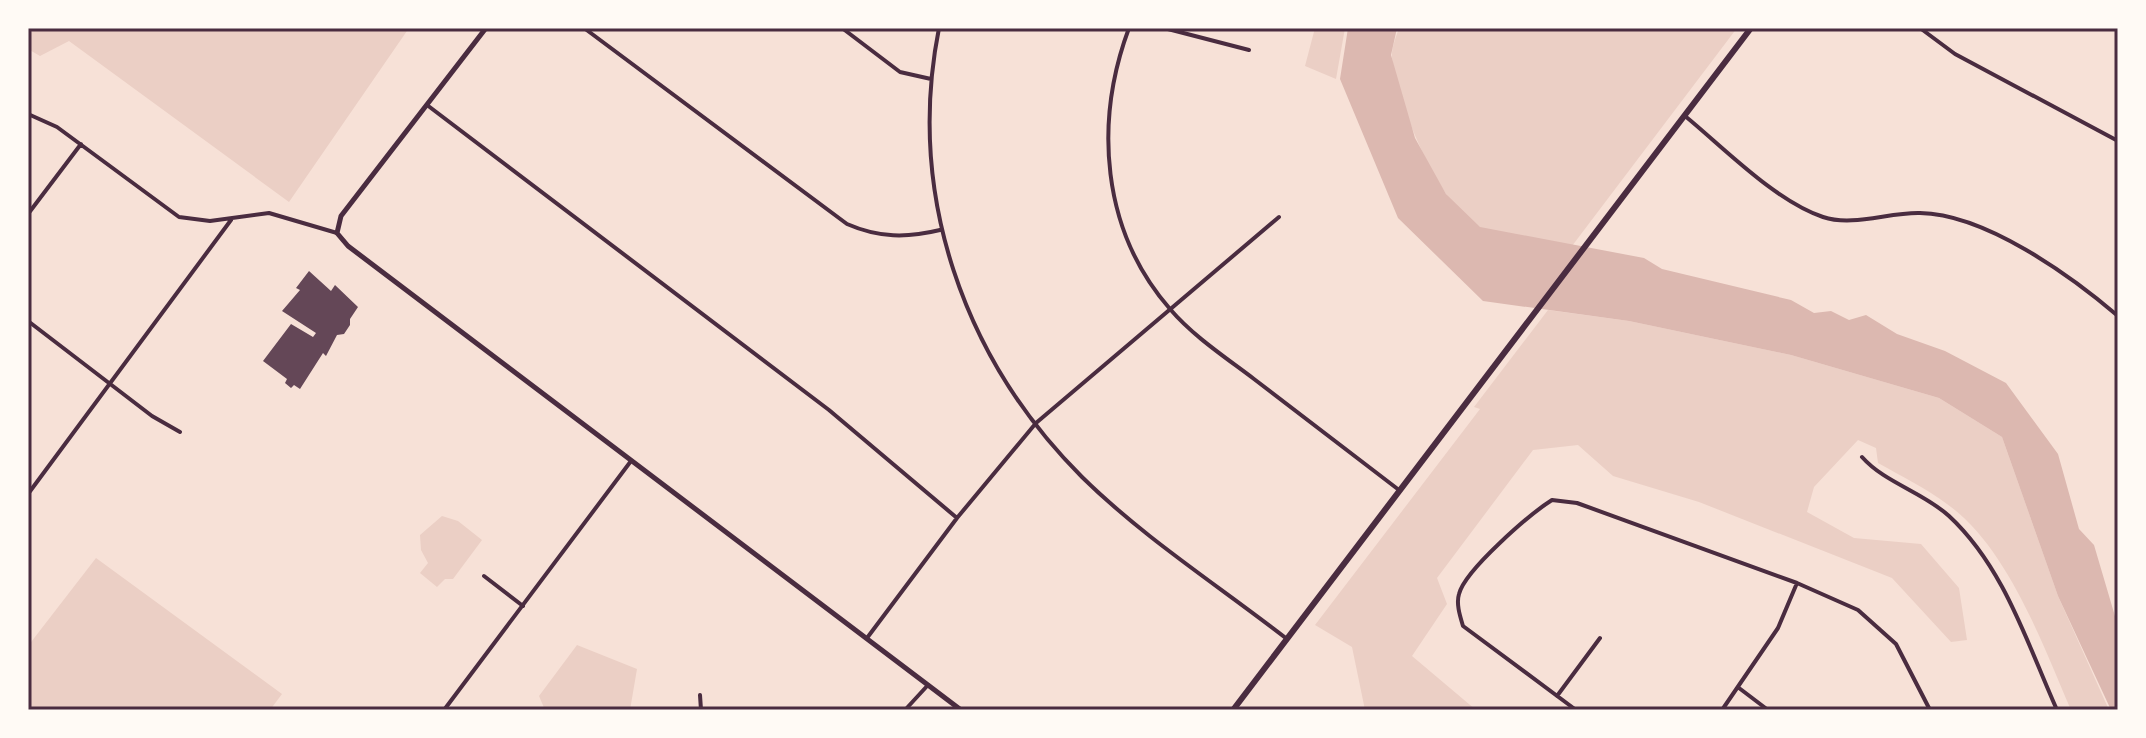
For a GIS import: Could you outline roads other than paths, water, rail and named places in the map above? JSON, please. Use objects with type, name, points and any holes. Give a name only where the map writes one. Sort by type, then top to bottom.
[{"type":"main road","points":[[1233,710],[1751,28]]},
{"type":"street","points":[[337,233],[341,216],[486,28]]},
{"type":"street","points":[[584,28],[847,224],[863,231],[900,237],[940,230]]},
{"type":"street","points":[[842,28],[900,72],[931,79]]},
{"type":"street","points":[[939,28],[931,79],[930,155],[940,230],[959,293],[985,347],[1036,423],[1103,496],[1287,639]]},
{"type":"street","points":[[1129,28],[1108,104],[1108,163],[1114,198],[1129,242],[1170,309],[1206,342],[1399,490]]},
{"type":"street","points":[[1164,28],[1249,50]]},
{"type":"street","points":[[1920,28],[1955,54],[2118,141]]},
{"type":"street","points":[[427,105],[829,410],[957,518]]},
{"type":"street","points":[[28,114],[57,127],[179,217],[210,221],[257,212],[284,215],[337,233],[348,246],[961,710]]},
{"type":"street","points":[[1685,116],[1769,184],[1816,214],[1846,220],[1930,213],[1969,223],[2060,273],[2118,316]]},
{"type":"street","points":[[28,214],[81,144]]},
{"type":"street","points":[[867,638],[957,518],[1036,423],[1279,217]]},
{"type":"street","points":[[28,494],[232,218]]},
{"type":"street","points":[[28,321],[159,421],[180,432]]},
{"type":"street","points":[[1862,457],[1877,471],[1930,500],[1964,531],[1981,552],[1998,578],[2057,710]]},
{"type":"street","points":[[444,710],[631,461]]},
{"type":"street","points":[[1576,710],[1463,626],[1459,594],[1466,580],[1516,526],[1552,500],[1577,503],[1797,583],[1858,610],[1896,644],[1930,710]]},
{"type":"street","points":[[484,576],[523,606]]},
{"type":"street","points":[[1722,710],[1778,628],[1797,583]]},
{"type":"street","points":[[1557,696],[1600,638]]},
{"type":"street","points":[[905,710],[928,685]]},
{"type":"street","points":[[1739,688],[1768,710]]},
{"type":"street","points":[[700,695],[701,710]]}]
